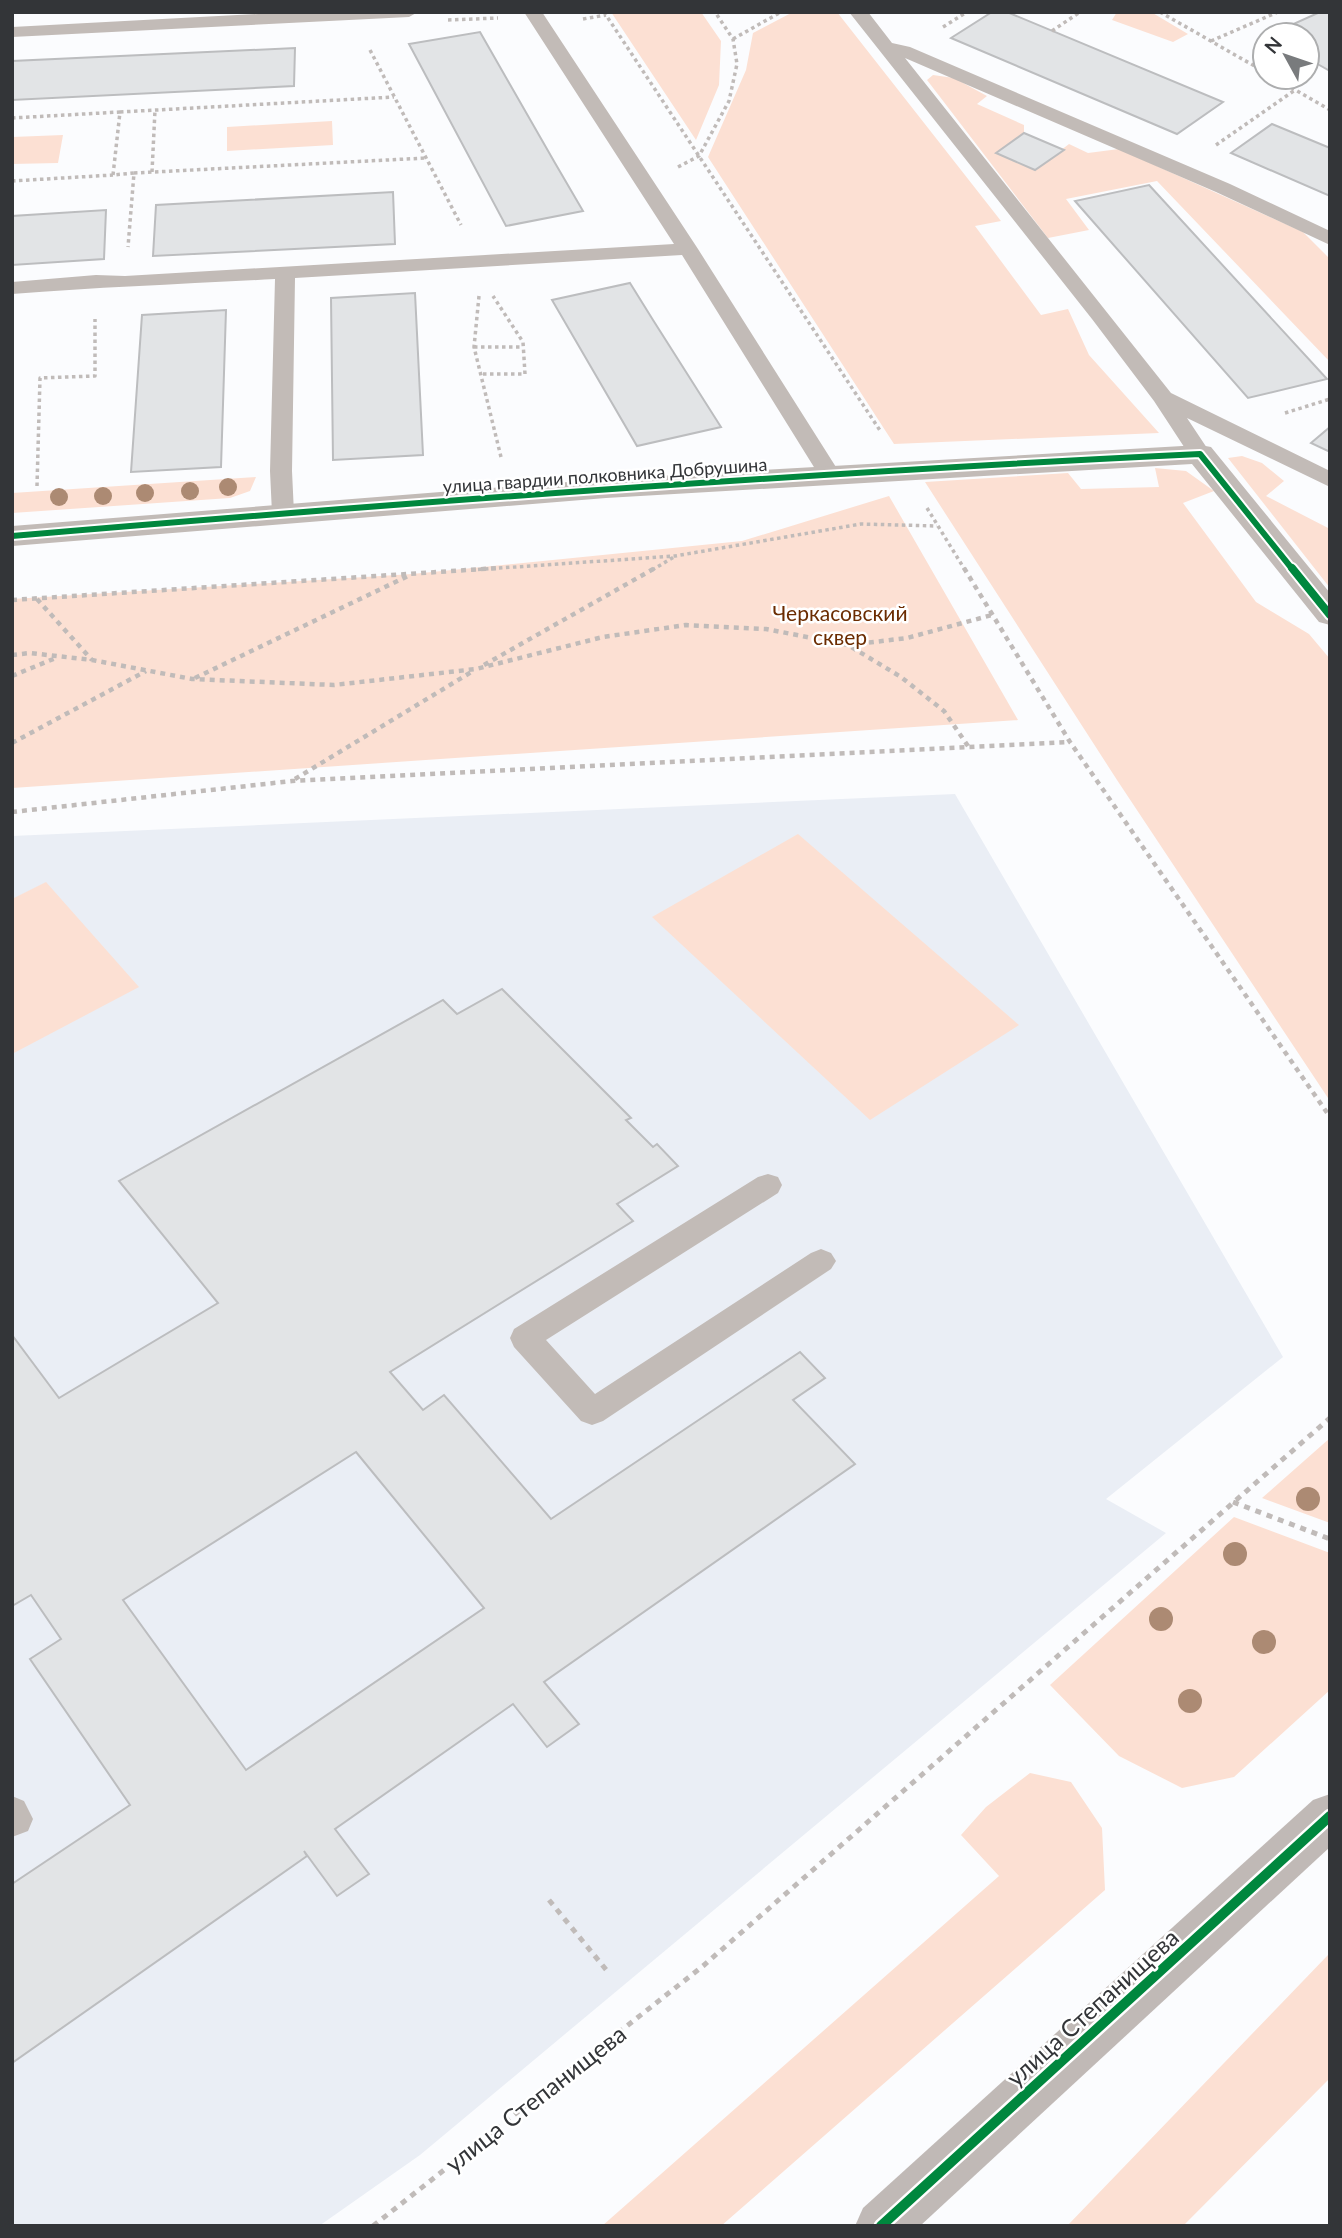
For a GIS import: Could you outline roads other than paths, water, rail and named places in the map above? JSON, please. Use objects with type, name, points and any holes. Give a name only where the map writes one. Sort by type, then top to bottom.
[{"type":"street","name":"улица гвардии полковника Добрушина","points":[[12,536],[283,513],[830,475],[1200,454]]},
{"type":"street","points":[[1200,454],[1330,615]]},
{"type":"street","name":"улица Степанищева","points":[[881,2226],[1330,1816]]},
{"type":"lane","points":[[12,32],[409,12]]},
{"type":"lane","points":[[533,12],[688,248],[830,475]]},
{"type":"lane","points":[[858,12],[1163,398],[1200,454]]},
{"type":"lane","points":[[885,47],[903,51],[1181,169],[1330,239]]},
{"type":"lane","points":[[12,288],[96,281],[125,282],[285,273],[481,270],[688,248]]},
{"type":"lane","points":[[283,513],[281,471],[285,273]]},
{"type":"lane","points":[[1163,398],[1330,480]]},
{"type":"lane","points":[[768,1185],[525,1338],[592,1412],[821,1261]]},
{"type":"lane","points":[[12,1812],[16,1819],[12,1821]]},
{"type":"park label","name":"Черкасовский сквер","points":[[840,624]]}]
